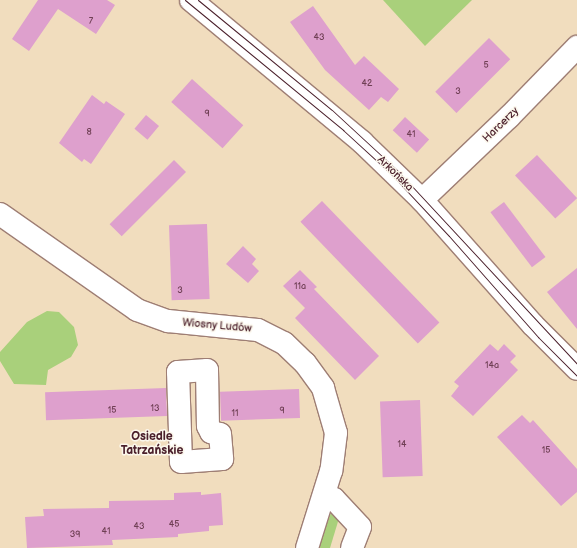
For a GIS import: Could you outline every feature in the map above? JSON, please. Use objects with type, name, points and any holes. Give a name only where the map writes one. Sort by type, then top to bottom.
[{"type":"street","name":"Arkońska","points":[[191,0],[328,112],[422,200],[529,321],[577,369]]},
{"type":"street","name":"Harcerzy","points":[[422,200],[510,117],[577,47]]},
{"type":"street","name":"Wiosny Ludów","points":[[0,214],[137,310],[168,321],[258,330],[284,343],[315,375],[323,388],[334,421],[336,446],[325,496],[307,548]]},
{"type":"street","points":[[325,496],[334,499],[360,527],[352,548]]},
{"type":"green space","points":[[383,0],[472,0],[425,46]]},
{"type":"green space","points":[[47,311],[59,312],[74,327],[78,345],[71,357],[48,370],[46,385],[14,384],[0,361],[0,352],[27,322]]},
{"type":"green space","points":[[332,510],[340,515],[330,548],[318,548]]},
{"type":"building","points":[[38,0],[107,0],[115,5],[96,34],[58,9],[29,51],[12,39]]},
{"type":"building","points":[[313,6],[355,65],[364,56],[399,89],[388,102],[381,97],[369,110],[325,70],[290,22]]},
{"type":"building","points":[[489,38],[510,59],[456,113],[435,92]]},
{"type":"building","points":[[192,79],[243,125],[223,148],[171,102]]},
{"type":"building","points":[[92,95],[104,104],[106,101],[125,114],[91,164],[84,159],[82,162],[59,143]]},
{"type":"building","points":[[146,115],[159,126],[147,140],[134,129]]},
{"type":"building","points":[[405,117],[429,140],[417,153],[393,130]]},
{"type":"building","points":[[537,155],[577,198],[555,219],[515,175]]},
{"type":"building","points":[[174,160],[186,172],[122,236],[110,224]]},
{"type":"building","points":[[322,201],[439,323],[418,343],[300,222]]},
{"type":"building","points":[[504,202],[546,257],[532,267],[490,212]]},
{"type":"building","points":[[207,224],[210,299],[172,300],[169,225]]},
{"type":"building","points":[[243,246],[256,259],[252,264],[259,271],[248,283],[226,264]]},
{"type":"building","points":[[577,268],[577,329],[547,292]]},
{"type":"building","points":[[300,270],[317,287],[314,289],[379,356],[355,380],[295,318],[305,308],[283,286]]},
{"type":"building","points":[[490,344],[498,351],[504,344],[516,356],[510,362],[518,370],[473,416],[451,396],[459,386],[454,382]]},
{"type":"building","points":[[166,388],[167,416],[46,420],[45,392]]},
{"type":"building","points":[[299,389],[300,418],[221,421],[220,392]]},
{"type":"building","points":[[420,400],[423,476],[383,477],[380,401]]},
{"type":"building","points":[[522,415],[530,423],[533,420],[577,469],[577,492],[561,506],[497,437]]},
{"type":"building","points":[[201,492],[201,495],[221,493],[223,525],[209,526],[209,531],[178,534],[178,537],[112,540],[113,545],[27,548],[25,517],[44,516],[43,509],[109,508],[109,501],[174,500],[174,493]]},
{"type":"tram line","points":[[185,0],[343,130],[391,174],[449,236],[538,337],[577,376]]},
{"type":"tram line","points":[[198,0],[332,110],[396,169],[577,364]]},
{"type":"district","name":"Osiedle Tatrzańskie","points":[[152,444]]}]
